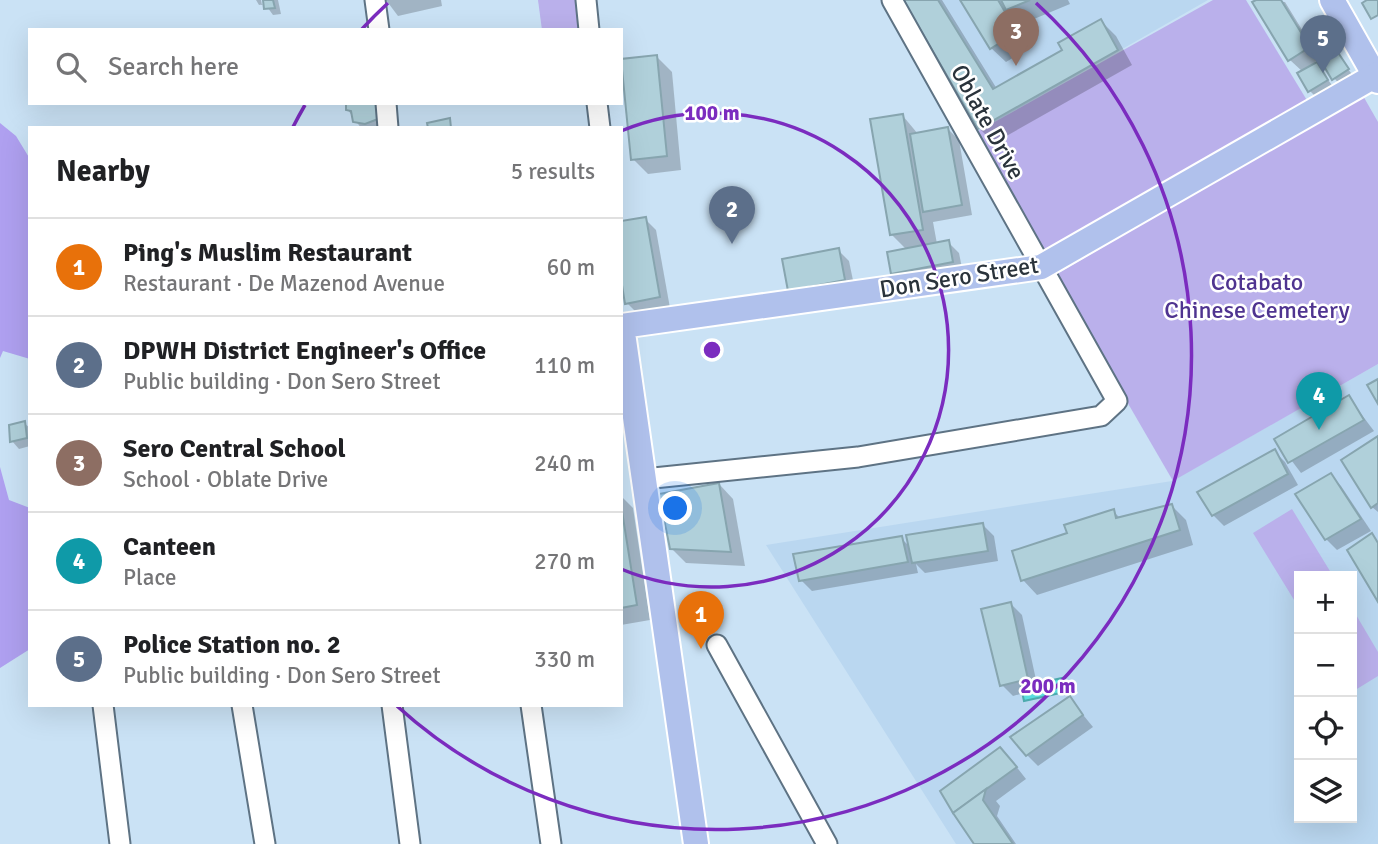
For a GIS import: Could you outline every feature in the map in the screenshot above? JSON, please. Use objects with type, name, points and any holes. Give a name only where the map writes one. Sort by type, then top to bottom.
[{"type":"main road","points":[[1332,0],[1377,77]]},
{"type":"main road","name":"Don Sero Street","points":[[623,321],[1041,267],[1377,77]]},
{"type":"main road","points":[[623,328],[696,844]]},
{"type":"street","points":[[375,0],[379,28]]},
{"type":"street","points":[[586,0],[589,28]]},
{"type":"street","name":"Oblate Drive","points":[[644,479],[858,457],[1101,416],[1117,401],[892,0]]},
{"type":"street","points":[[386,105],[388,126]]},
{"type":"street","points":[[597,105],[600,126]]},
{"type":"street","points":[[717,645],[827,844]]},
{"type":"street","points":[[103,707],[120,844]]},
{"type":"street","points":[[242,707],[265,844]]},
{"type":"street","points":[[392,707],[410,844]]},
{"type":"street","points":[[531,707],[551,844]]},
{"type":"shaded area","points":[[900,0],[1208,0],[977,132]]},
{"type":"shaded area","points":[[0,123],[16,136],[28,156],[28,358],[3,351],[0,358]]},
{"type":"shaded area","points":[[1378,364],[1378,844],[956,844],[766,545],[1172,481]]},
{"type":"shaded area","points":[[0,467],[9,500],[28,507],[28,650],[0,668]]},
{"type":"shaded area","points":[[1062,678],[1065,692],[1024,701],[1021,687]]},
{"type":"green space","points":[[538,0],[575,0],[580,28],[542,28]]},
{"type":"green space","points":[[1213,0],[1246,0],[1308,102],[1041,255],[973,134]]},
{"type":"green space","name":"Cotabato Chinese Cemetery","points":[[1362,94],[1378,122],[1378,364],[1173,481],[1054,276]]},
{"type":"green space","points":[[1292,509],[1330,571],[1294,571],[1294,600],[1253,533]]},
{"type":"green space","points":[[1357,616],[1378,652],[1378,676],[1357,689]]},
{"type":"building","points":[[263,0],[273,0],[275,8],[264,9]]},
{"type":"building","points":[[903,0],[938,0],[993,89],[1062,50],[1058,43],[1101,19],[1118,50],[978,129]]},
{"type":"building","points":[[960,0],[998,0],[1017,32],[990,49]]},
{"type":"building","points":[[1001,0],[1030,0],[1006,10]]},
{"type":"building","points":[[1281,0],[1310,47],[1288,61],[1252,2]]},
{"type":"building","points":[[1378,0],[1378,15],[1371,19],[1362,3]]},
{"type":"building","points":[[1337,51],[1349,69],[1332,80],[1321,61]]},
{"type":"building","points":[[657,55],[667,156],[631,160],[623,59]]},
{"type":"building","points":[[1317,62],[1328,80],[1308,92],[1297,73]]},
{"type":"building","points":[[346,105],[378,105],[378,119],[365,124],[353,122],[351,111],[346,110]]},
{"type":"building","points":[[903,114],[923,230],[890,235],[870,119]]},
{"type":"building","points":[[450,118],[451,126],[428,126],[427,123]]},
{"type":"building","points":[[948,127],[962,205],[923,212],[910,134]]},
{"type":"building","points":[[646,217],[660,297],[625,304],[623,221]]},
{"type":"building","points":[[949,240],[953,262],[891,274],[887,252]]},
{"type":"building","points":[[839,248],[845,280],[788,291],[782,259]]},
{"type":"building","points":[[1378,379],[1378,404],[1367,385]]},
{"type":"building","points":[[1349,395],[1364,420],[1288,463],[1274,439]]},
{"type":"building","points":[[25,421],[27,438],[10,442],[9,425]]},
{"type":"building","points":[[1378,436],[1378,503],[1371,508],[1341,460]]},
{"type":"building","points":[[1275,449],[1288,474],[1212,516],[1197,492]]},
{"type":"building","points":[[1331,473],[1361,519],[1325,540],[1295,494]]},
{"type":"building","points":[[719,483],[731,552],[670,549],[659,494]]},
{"type":"building","points":[[1172,504],[1180,530],[1021,581],[1012,551],[1067,533],[1064,525],[1114,509],[1116,518]]},
{"type":"building","points":[[623,518],[637,605],[623,608]]},
{"type":"building","points":[[983,523],[988,551],[912,563],[906,535]]},
{"type":"building","points":[[1372,533],[1378,543],[1378,602],[1347,550]]},
{"type":"building","points":[[902,536],[908,562],[799,581],[793,554]]},
{"type":"building","points":[[1011,602],[1028,679],[1000,686],[981,609]]},
{"type":"building","points":[[1070,696],[1083,715],[1026,756],[1010,737]]},
{"type":"building","points":[[1000,747],[1017,767],[953,813],[940,791]]},
{"type":"building","points":[[986,789],[983,800],[1013,844],[974,844],[953,813]]},
{"type":"place","name":"Sero Central School","points":[[1016,66]]},
{"type":"place","name":"Police Station no. 2","points":[[1323,73]]},
{"type":"place","name":"DPWH District Engineer's Office","points":[[732,244]]},
{"type":"place","name":"Canteen","points":[[1319,430]]},
{"type":"place","name":"Ping's Muslim Restaurant","points":[[701,649]]}]
